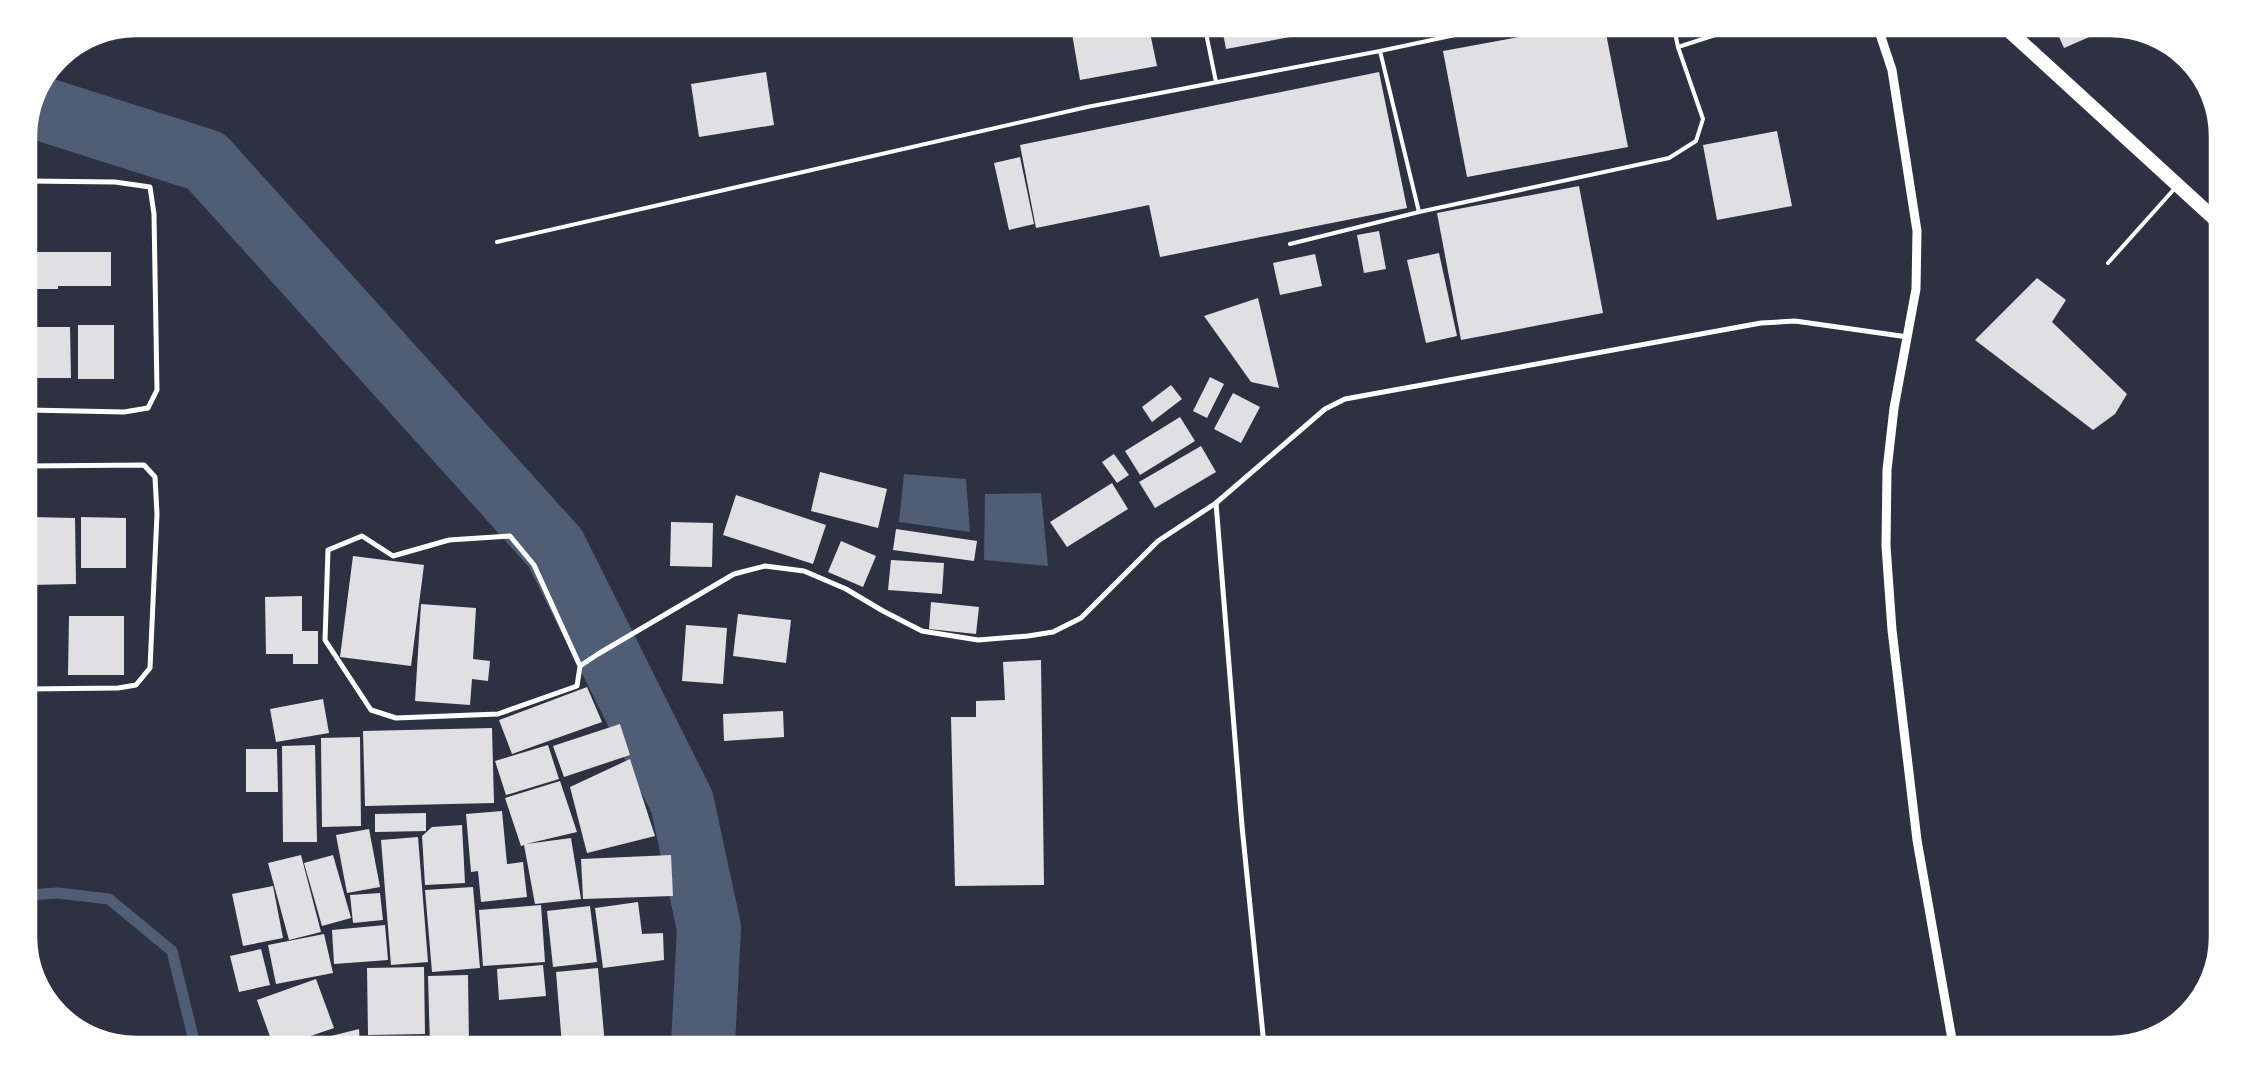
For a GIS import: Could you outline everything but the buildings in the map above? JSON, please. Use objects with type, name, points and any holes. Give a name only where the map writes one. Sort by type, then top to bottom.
[{"type":"highway","points":[[2015,36],[2210,215]]},
{"type":"street","points":[[1881,36],[1892,70],[1917,231],[1916,289],[1894,408],[1887,470],[1886,546],[1892,630],[1917,840],[1951,1037]]},
{"type":"street","points":[[36,181],[115,182],[150,187],[154,214],[157,390],[148,408],[124,412],[36,410]]},
{"type":"street","points":[[580,666],[534,565],[510,536],[450,540],[393,556],[362,536],[328,550],[325,640],[371,710],[396,718],[498,714],[577,686],[580,666],[598,654],[734,574],[765,566],[804,571],[846,589],[922,631],[978,640],[1054,632],[1081,618],[1158,541],[1216,503],[1325,409],[1345,398],[1761,323],[1795,321],[1908,337]]},
{"type":"street","points":[[36,466],[144,465],[155,477],[157,514],[150,668],[136,685],[118,688],[36,689]]},
{"type":"street","points":[[1216,503],[1242,826],[1263,1037]]},
{"type":"lane","points":[[1207,36],[1216,82]]},
{"type":"lane","points":[[497,242],[1077,109],[1450,36]]},
{"type":"lane","points":[[1290,244],[1419,212],[1668,158],[1696,140],[1703,119],[1676,36]]},
{"type":"lane","points":[[1678,47],[1712,36]]},
{"type":"lane","points":[[1380,51],[1419,212]]},
{"type":"lane","points":[[2108,263],[2177,185]]},
{"type":"water","points":[[904,474],[966,479],[970,532],[899,522]]},
{"type":"water","points":[[1041,493],[1048,566],[984,560],[985,494]]},
{"type":"waterway","points":[[41,108],[206,161],[555,548],[682,802],[709,928],[703,1037]]},
{"type":"waterway","points":[[36,894],[57,893],[109,899],[172,951],[193,1037]]}]
